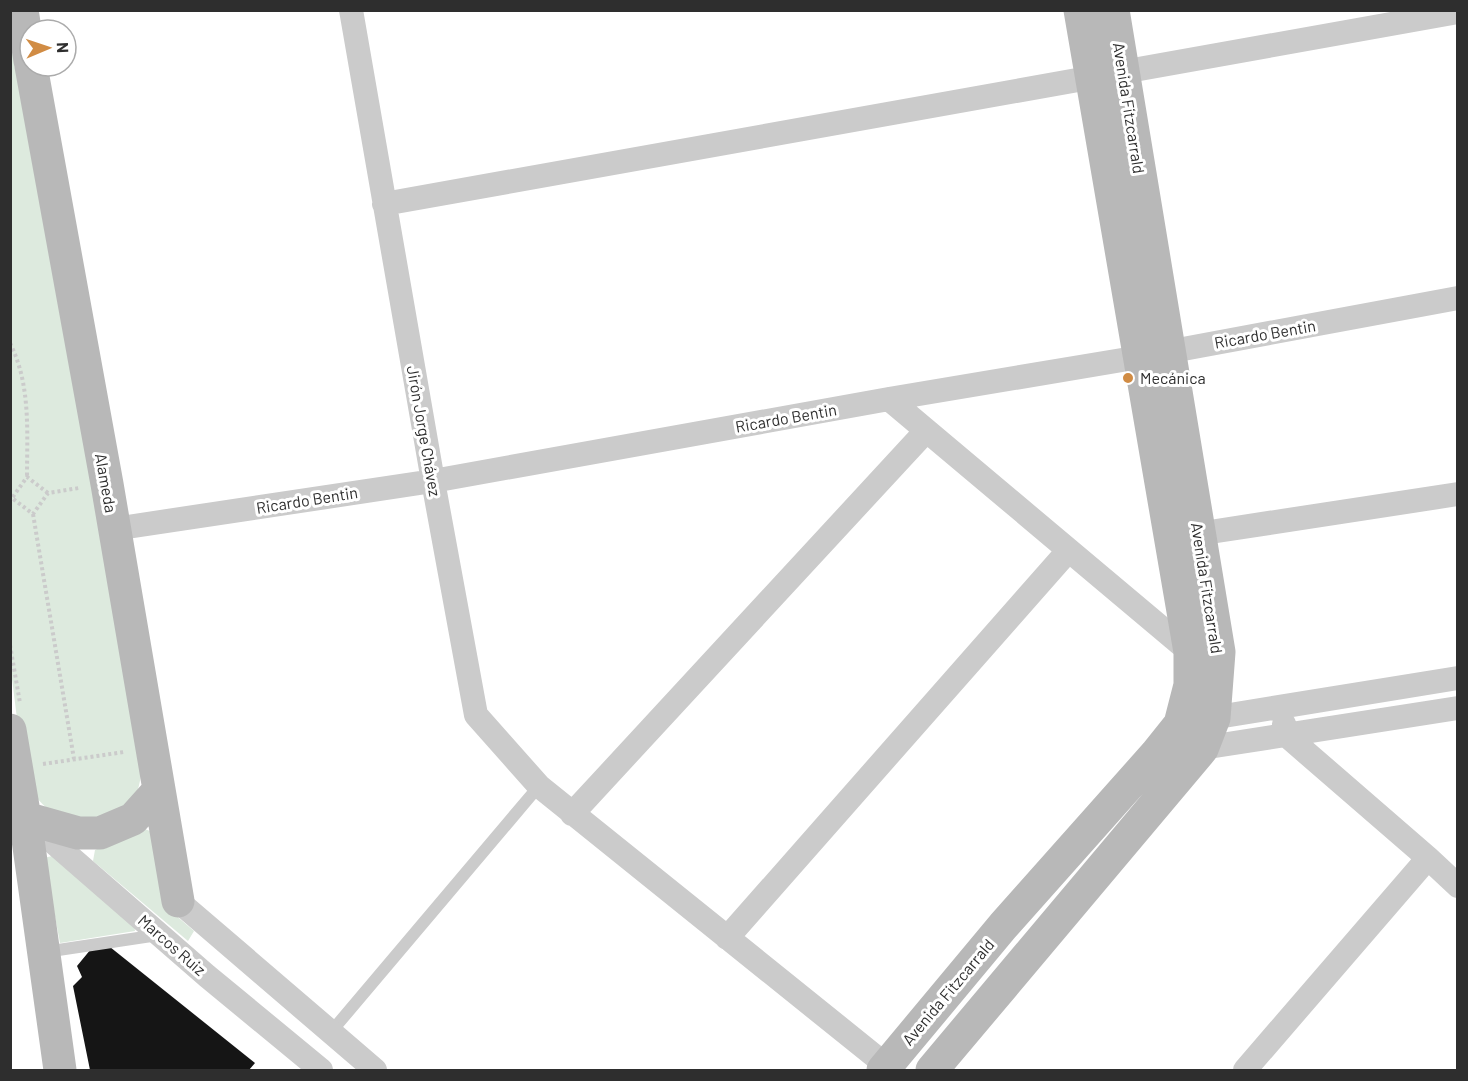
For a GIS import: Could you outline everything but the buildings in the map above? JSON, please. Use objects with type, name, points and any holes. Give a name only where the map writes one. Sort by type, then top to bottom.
[{"type":"street","name":"Jirón Jorge Chávez","points":[[351,10],[476,715],[539,786],[887,1069]]},
{"type":"street","points":[[1080,10],[1092,79],[1154,354],[1184,536],[1190,685],[1180,724],[1458,678]]},
{"type":"street","name":"Avenida Fitzcarrald","points":[[1113,10],[1124,72],[1154,354]]},
{"type":"street","points":[[384,204],[1458,12]]},
{"type":"street","name":"Alameda","points":[[33,78],[178,901]]},
{"type":"street","name":"Ricardo Bentin","points":[[114,529],[433,482],[1458,298]]},
{"type":"street","points":[[889,399],[1190,652]]},
{"type":"street","points":[[572,814],[926,431]]},
{"type":"street","points":[[1184,536],[1458,494]]},
{"type":"street","name":"Avenida Fitzcarrald","points":[[932,1071],[1202,749],[1214,718],[1219,652],[1184,536]]},
{"type":"street","points":[[727,938],[1068,551]]},
{"type":"street","points":[[1281,707],[1286,735],[1458,886]]},
{"type":"street","points":[[1156,754],[1202,749],[1458,708]]},
{"type":"street","name":"Avenida Fitzcarrald","points":[[887,1069],[1003,926],[1180,724]]},
{"type":"street","points":[[10,730],[25,818],[60,1071]]},
{"type":"street","points":[[25,818],[78,833],[100,833],[133,819],[159,790]]},
{"type":"street","name":"Marcos Ruiz","points":[[25,818],[309,1066]]},
{"type":"street","points":[[1245,1071],[1428,858]]},
{"type":"street","points":[[178,901],[375,1071]]},
{"type":"street","points":[[309,1066],[331,1032]]},
{"type":"lane","points":[[331,1032],[539,786]]},
{"type":"lane","points":[[44,952],[160,935]]},
{"type":"path","points":[[10,343],[22,372],[26,397],[27,477],[11,498],[33,514],[74,759]]},
{"type":"path","points":[[27,477],[48,493],[33,514]]},
{"type":"path","points":[[17,767],[152,748]]},
{"type":"shaded area","points":[[10,17],[18,62],[18,78],[21,78],[143,759],[135,797],[127,808],[105,817],[71,819],[51,811],[34,794],[26,771],[11,672]]},
{"type":"shaded area","points":[[142,828],[150,831],[173,913],[194,931],[188,941],[93,861],[95,850]]},
{"type":"shaded area","points":[[52,856],[134,924],[135,931],[60,943],[44,858]]},
{"type":"place","name":"Mecánica","points":[[1128,378]]}]
